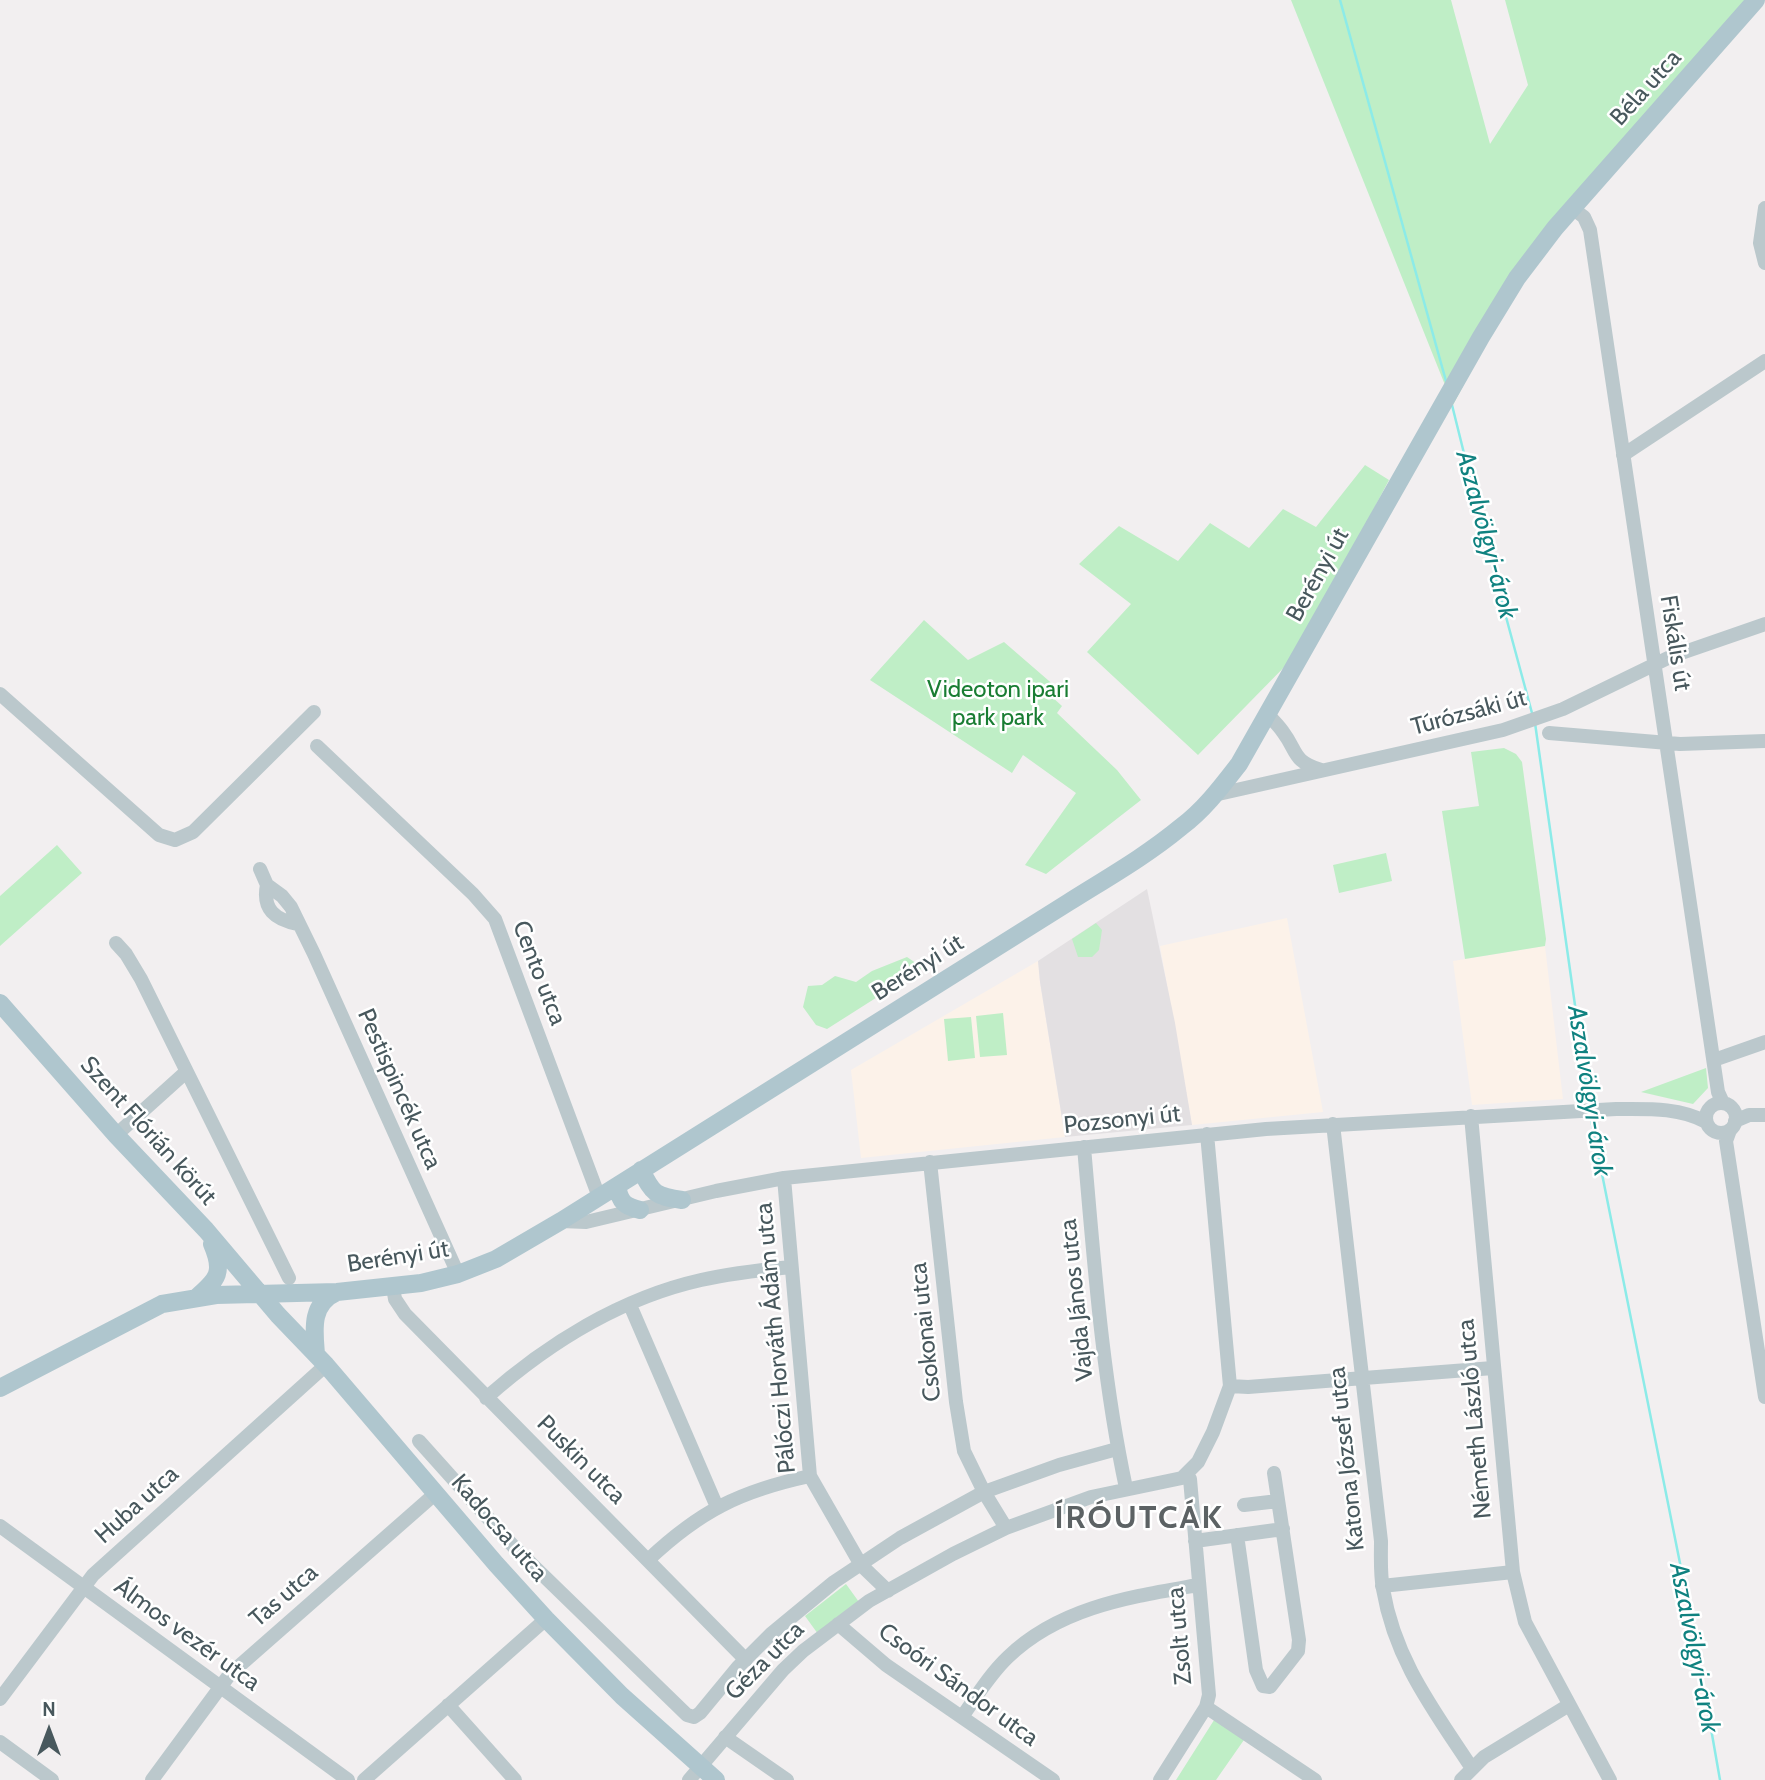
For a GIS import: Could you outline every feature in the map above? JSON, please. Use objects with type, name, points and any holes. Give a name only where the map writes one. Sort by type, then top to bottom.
[{"type":"main road","name":"Béla utca","points":[[1572,208],[1756,0]]},
{"type":"main road","name":"Berényi út","points":[[0,1388],[146,1311],[178,1300],[260,1292],[337,1292],[393,1287],[458,1274],[496,1259],[561,1221],[1138,859],[1183,826],[1240,764],[1491,319],[1517,278],[1572,208]]},
{"type":"main road","name":"Szent Flórián körút","points":[[0,1003],[260,1292]]},
{"type":"main road","points":[[641,1170],[651,1190],[659,1196],[682,1200]]},
{"type":"main road","points":[[617,1186],[619,1199],[625,1206],[640,1210]]},
{"type":"main road","points":[[197,1297],[211,1285],[219,1270],[216,1254],[205,1230]]},
{"type":"main road","name":"Kadocsa utca","points":[[260,1292],[546,1619],[695,1773],[716,1780]]},
{"type":"main road","points":[[321,1360],[313,1328],[317,1313],[325,1300],[337,1292]]},
{"type":"street","name":"Fiskális út","points":[[1572,208],[1584,217],[1590,230],[1765,1397]]},
{"type":"street","points":[[1765,208],[1760,243],[1765,263]]},
{"type":"street","points":[[1623,455],[1765,361]]},
{"type":"street","name":"Túrózsáki út","points":[[1214,795],[1445,745],[1527,722],[1655,663],[1765,624]]},
{"type":"street","points":[[1623,680],[1644,679],[1659,689]]},
{"type":"street","points":[[0,694],[159,835],[175,840],[193,832],[314,712]]},
{"type":"street","points":[[1268,715],[1284,733],[1295,756],[1321,770]]},
{"type":"street","points":[[1549,733],[1667,743],[1765,741]]},
{"type":"street","name":"Cento utca","points":[[317,746],[473,894],[495,919],[599,1197]]},
{"type":"street","points":[[1282,780],[1289,773],[1295,756]]},
{"type":"street","name":"Pestispincék utca","points":[[260,869],[267,885],[282,895],[291,907],[314,954],[458,1274]]},
{"type":"street","points":[[116,943],[141,979],[289,1278]]},
{"type":"street","points":[[1714,1060],[1765,1042]]},
{"type":"street","points":[[116,1135],[186,1072]]},
{"type":"street","name":"Pozsonyi út","points":[[561,1221],[586,1222],[784,1178],[1207,1134],[1333,1124],[1597,1110],[1647,1109],[1721,1116],[1765,1115]]},
{"type":"street","name":"Németh László utca","points":[[1471,1116],[1513,1572],[1525,1622],[1610,1780]]},
{"type":"street","name":"Katona József utca","points":[[1333,1124],[1381,1541],[1382,1586],[1392,1631],[1410,1674],[1471,1768]]},
{"type":"street","points":[[1187,1475],[1205,1451],[1230,1386],[1207,1134]]},
{"type":"street","name":"Vajda János utca","points":[[1084,1147],[1101,1332],[1117,1449]]},
{"type":"street","name":"Csokonai utca","points":[[930,1163],[959,1424],[964,1451],[984,1492]]},
{"type":"street","name":"Pálóczi Horváth Ádám utca","points":[[784,1178],[810,1476],[861,1566]]},
{"type":"street","points":[[486,1398],[516,1371],[552,1346],[630,1305],[699,1280],[791,1267]]},
{"type":"street","name":"Puskin utca","points":[[393,1287],[397,1303],[405,1314],[746,1660]]},
{"type":"street","points":[[630,1305],[717,1507]]},
{"type":"street","name":"Huba utca","points":[[0,1699],[101,1568],[321,1360]]},
{"type":"street","points":[[1230,1386],[1248,1387],[1493,1368]]},
{"type":"street","name":"Kadocsa utca","points":[[419,1441],[514,1547],[678,1706],[694,1717]]},
{"type":"street","points":[[1117,1449],[1126,1488]]},
{"type":"street","name":"Géza utca","points":[[694,1717],[746,1660],[799,1610],[900,1538],[984,1492],[1117,1449]]},
{"type":"street","points":[[1237,1535],[1256,1670],[1263,1686],[1270,1687],[1298,1651],[1299,1640],[1274,1473]]},
{"type":"street","name":"Géza utca","points":[[695,1773],[783,1670],[803,1651],[869,1601],[1006,1528],[1068,1504],[1187,1475]]},
{"type":"street","name":"Zsolt utca","points":[[1160,1780],[1206,1707],[1209,1683],[1187,1475]]},
{"type":"street","points":[[648,1560],[685,1528],[717,1507],[761,1489],[810,1476]]},
{"type":"street","points":[[984,1492],[1006,1528]]},
{"type":"street","name":"Tas utca","points":[[152,1780],[220,1686],[436,1493]]},
{"type":"street","points":[[1244,1505],[1278,1501]]},
{"type":"street","name":"Álmos vezér utca","points":[[0,1526],[348,1780]]},
{"type":"street","points":[[1195,1541],[1283,1529]]},
{"type":"street","points":[[861,1566],[888,1591]]},
{"type":"street","points":[[1382,1586],[1513,1572]]},
{"type":"street","points":[[961,1717],[1006,1659],[1031,1639],[1062,1621],[1117,1600],[1198,1585]]},
{"type":"street","points":[[364,1780],[546,1619]]},
{"type":"street","name":"Csoóri Sándor utca","points":[[838,1624],[886,1665],[1053,1780]]},
{"type":"street","points":[[448,1705],[515,1780]]},
{"type":"street","points":[[1461,1780],[1484,1757],[1569,1705]]},
{"type":"street","points":[[1206,1707],[1315,1780]]},
{"type":"street","points":[[725,1737],[787,1780]]},
{"type":"street","points":[[0,1742],[51,1780]]},
{"type":"shaded area","points":[[1147,889],[1175,1023],[1192,1125],[1065,1137],[1038,961]]},
{"type":"shaded area","points":[[1287,918],[1323,1112],[1192,1125],[1160,946]]},
{"type":"shaded area","points":[[1545,946],[1563,1099],[1472,1105],[1453,961]]},
{"type":"shaded area","points":[[1038,961],[1065,1137],[861,1158],[851,1070]]},
{"type":"green space","points":[[1291,0],[1451,0],[1490,144],[1528,85],[1505,0],[1745,0],[1530,259],[1453,405]]},
{"type":"green space","points":[[1365,465],[1389,480],[1297,654],[1198,755],[1087,652],[1131,604],[1079,564],[1119,526],[1178,561],[1210,523],[1249,548],[1283,509],[1316,527]]},
{"type":"green space","name":"Videoton ipari park park","points":[[924,620],[968,660],[1004,642],[1056,687],[1051,696],[1062,706],[1057,713],[1117,770],[1141,800],[1046,874],[1025,865],[1076,793],[1023,755],[1012,773],[870,680]]},
{"type":"green space","points":[[1504,748],[1516,754],[1522,762],[1545,946],[1465,959],[1442,811],[1479,806],[1471,752]]},
{"type":"green space","points":[[57,845],[82,873],[0,946],[0,896]]},
{"type":"green space","points":[[1386,853],[1392,881],[1339,893],[1333,865]]},
{"type":"green space","points":[[1096,923],[1102,930],[1099,950],[1092,957],[1078,957],[1072,939]]},
{"type":"green space","points":[[907,957],[923,968],[827,1029],[816,1025],[803,1007],[808,986],[822,985],[835,976],[856,982],[872,971]]},
{"type":"green space","points":[[1003,1013],[1007,1055],[980,1057],[976,1016]]},
{"type":"green space","points":[[971,1017],[975,1058],[948,1061],[944,1019]]},
{"type":"green space","points":[[1706,1068],[1708,1088],[1693,1104],[1641,1092]]},
{"type":"green space","points":[[846,1584],[859,1602],[818,1634],[805,1616]]},
{"type":"green space","points":[[1216,1717],[1246,1737],[1216,1780],[1176,1780]]},
{"type":"waterway","name":"Aszalvölgyi-árok","points":[[1340,0],[1446,381]]},
{"type":"waterway","name":"Aszalvölgyi-árok","points":[[1452,405],[1532,713]]},
{"type":"waterway","name":"Aszalvölgyi-árok","points":[[1535,723],[1589,1104]]},
{"type":"waterway","name":"Aszalvölgyi-árok","points":[[1590,1114],[1696,1643],[1720,1780]]},
{"type":"district","name":"ÍRÓUTCÁK","points":[[1139,1519]]}]
